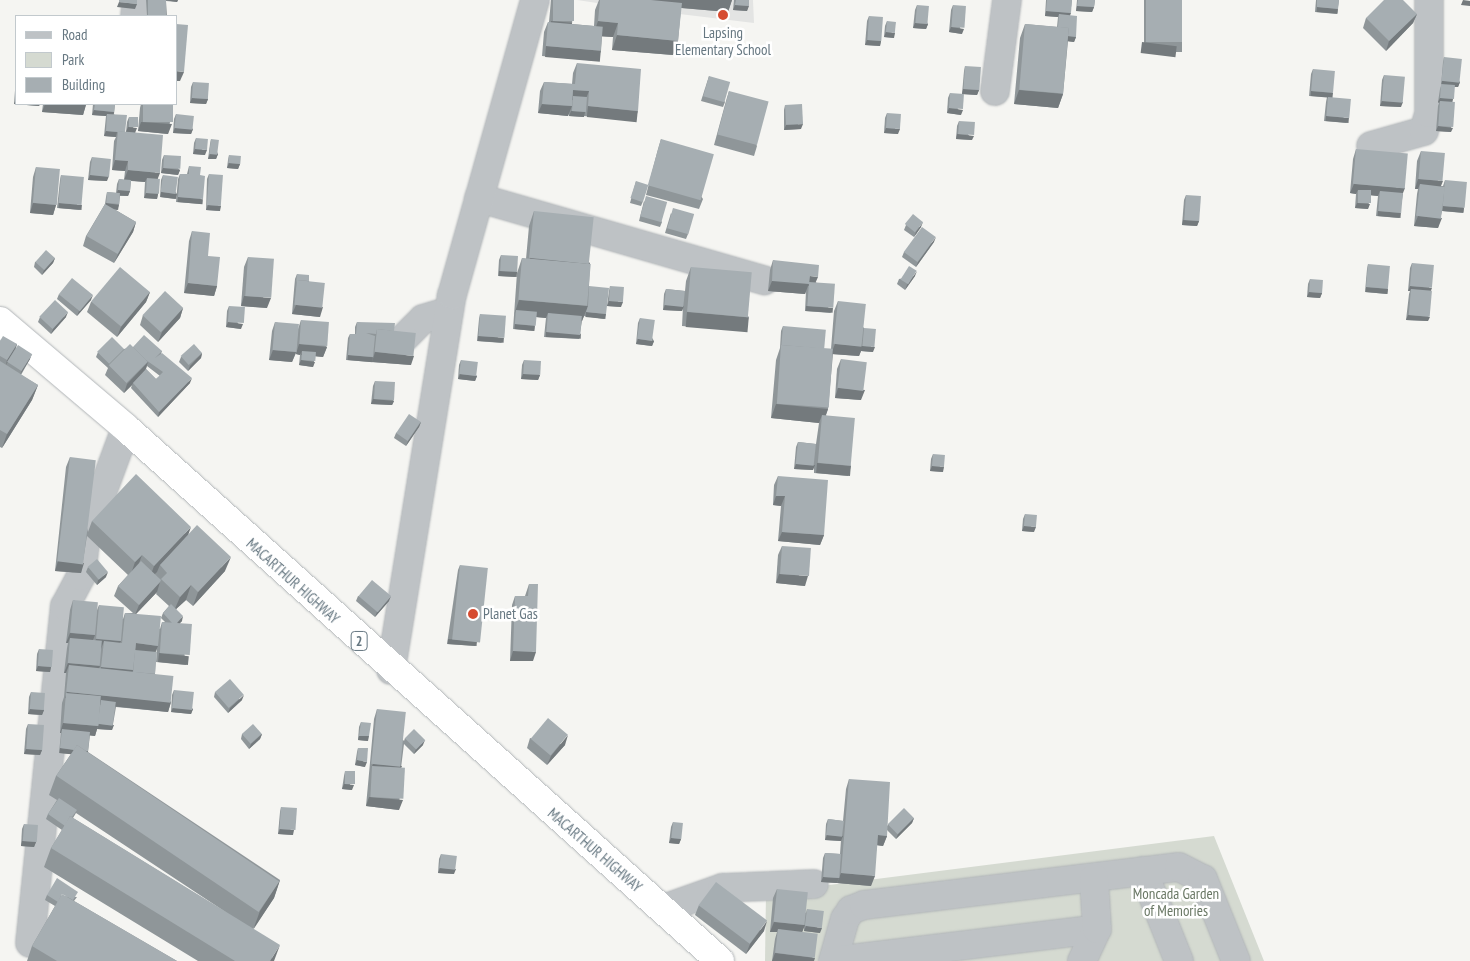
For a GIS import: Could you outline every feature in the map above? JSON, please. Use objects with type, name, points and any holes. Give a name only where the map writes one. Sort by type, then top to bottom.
[{"type":"highway","name":"MACARTHUR HIGHWAY","points":[[0,321],[126,428],[391,670],[720,961]]},
{"type":"street","points":[[135,15],[137,0]]},
{"type":"street","points":[[391,670],[450,312],[479,198],[535,0]]},
{"type":"street","points":[[994,91],[1007,0]]},
{"type":"street","points":[[1370,146],[1424,131],[1429,112],[1429,0]]},
{"type":"street","points":[[479,198],[764,280]]},
{"type":"street","points":[[404,338],[423,319],[450,312]]},
{"type":"street","points":[[30,943],[65,606],[81,576],[86,536],[126,428]]},
{"type":"street","points":[[1097,929],[834,961],[845,919],[851,910],[864,905],[1179,867],[1203,879],[1236,961]]},
{"type":"street","points":[[1143,871],[1179,961]]},
{"type":"street","points":[[1082,961],[1097,929],[1094,878]]},
{"type":"street","points":[[662,909],[722,888],[814,884]]},
{"type":"shaded area","name":"Lapsing Elementary School","points":[[577,0],[753,0],[754,23],[630,8]]},
{"type":"green space","name":"Moncada Garden of Memories","points":[[1214,836],[1264,961],[765,961],[766,893]]},
{"type":"building","points":[[119,0],[137,0],[137,4],[119,2]]},
{"type":"building","points":[[148,0],[166,0],[166,15],[148,15]]},
{"type":"building","points":[[553,0],[574,0],[574,21],[553,21]]},
{"type":"building","points":[[600,0],[651,0],[682,3],[678,41],[617,35],[618,23],[598,21]]},
{"type":"building","points":[[736,0],[749,0],[749,6],[735,5]]},
{"type":"building","points":[[1047,0],[1072,0],[1071,13],[1046,11]]},
{"type":"building","points":[[1078,0],[1095,0],[1094,7],[1077,6]]},
{"type":"building","points":[[1146,0],[1182,0],[1182,42],[1146,42]]},
{"type":"building","points":[[1317,0],[1339,0],[1338,9],[1317,7]]},
{"type":"building","points":[[1384,0],[1403,0],[1417,14],[1389,41],[1366,18]]},
{"type":"building","points":[[917,5],[929,6],[927,24],[915,23]]},
{"type":"building","points":[[953,5],[966,6],[964,28],[951,27]]},
{"type":"building","points":[[1059,14],[1077,16],[1076,37],[1068,36],[1069,28],[1058,27]]},
{"type":"building","points":[[869,16],[883,17],[881,41],[867,40]]},
{"type":"building","points":[[887,21],[896,22],[895,33],[886,32]]},
{"type":"building","points":[[548,22],[603,27],[601,51],[546,46]]},
{"type":"building","points":[[178,24],[188,25],[184,72],[178,71]]},
{"type":"building","points":[[1025,24],[1069,28],[1063,94],[1019,90]]},
{"type":"building","points":[[1444,57],[1462,59],[1459,83],[1441,81]]},
{"type":"building","points":[[577,63],[641,69],[638,111],[588,106],[589,91],[573,90],[572,106],[542,104],[544,82],[575,84]]},
{"type":"building","points":[[965,66],[981,67],[979,90],[963,89]]},
{"type":"building","points":[[1313,69],[1335,71],[1333,93],[1311,91]]},
{"type":"building","points":[[1384,75],[1405,77],[1403,103],[1382,101]]},
{"type":"building","points":[[709,76],[730,82],[724,102],[703,96]]},
{"type":"building","points":[[193,82],[209,83],[208,99],[192,98]]},
{"type":"building","points":[[1441,84],[1455,85],[1454,99],[1440,98]]},
{"type":"building","points":[[729,91],[769,102],[757,145],[717,134]]},
{"type":"building","points":[[950,93],[964,94],[963,109],[949,108]]},
{"type":"building","points":[[573,96],[587,97],[586,112],[572,111]]},
{"type":"building","points":[[1328,97],[1351,99],[1349,118],[1326,116]]},
{"type":"building","points":[[1440,101],[1455,102],[1453,127],[1438,126]]},
{"type":"building","points":[[802,104],[803,124],[786,125],[785,105]]},
{"type":"building","points":[[95,105],[115,105],[114,112],[94,110]]},
{"type":"building","points":[[143,105],[173,105],[173,122],[143,122]]},
{"type":"building","points":[[887,113],[901,114],[900,129],[886,128]]},
{"type":"building","points":[[107,114],[127,115],[125,132],[106,131]]},
{"type":"building","points":[[176,114],[194,116],[192,130],[175,128]]},
{"type":"building","points":[[129,117],[138,117],[138,127],[129,127]]},
{"type":"building","points":[[959,121],[975,122],[974,135],[958,134]]},
{"type":"building","points":[[118,131],[163,135],[160,173],[128,170],[128,161],[115,160]]},
{"type":"building","points":[[196,138],[208,139],[207,150],[195,149]]},
{"type":"building","points":[[211,139],[219,140],[217,155],[209,154]]},
{"type":"building","points":[[661,139],[714,154],[701,200],[648,185]]},
{"type":"building","points":[[1356,149],[1408,154],[1405,188],[1353,184]]},
{"type":"building","points":[[1421,151],[1445,153],[1442,181],[1419,179]]},
{"type":"building","points":[[164,155],[181,156],[180,169],[163,168]]},
{"type":"building","points":[[229,155],[241,156],[240,164],[228,163]]},
{"type":"building","points":[[92,157],[111,159],[109,177],[90,175]]},
{"type":"building","points":[[189,166],[201,167],[200,175],[205,176],[203,199],[178,197],[180,174],[189,174]]},
{"type":"building","points":[[36,167],[60,169],[57,205],[33,203]]},
{"type":"building","points":[[209,174],[223,175],[221,206],[207,205]]},
{"type":"building","points":[[61,175],[84,177],[81,205],[59,203]]},
{"type":"building","points":[[163,175],[178,177],[175,194],[161,192]]},
{"type":"building","points":[[147,178],[160,179],[159,194],[146,193]]},
{"type":"building","points":[[119,179],[131,180],[130,191],[118,190]]},
{"type":"building","points":[[1445,180],[1467,182],[1465,208],[1443,206]]},
{"type":"building","points":[[636,181],[648,185],[643,202],[630,198]]},
{"type":"building","points":[[1420,184],[1445,187],[1441,219],[1416,216]]},
{"type":"building","points":[[1358,190],[1371,190],[1371,203],[1358,203]]},
{"type":"building","points":[[1380,191],[1403,193],[1401,213],[1378,211]]},
{"type":"building","points":[[107,192],[120,193],[119,204],[106,203]]},
{"type":"building","points":[[1186,195],[1201,196],[1199,221],[1184,220]]},
{"type":"building","points":[[646,196],[667,202],[661,222],[640,216]]},
{"type":"building","points":[[105,204],[136,222],[118,254],[86,236]]},
{"type":"building","points":[[673,208],[694,214],[688,234],[667,228]]},
{"type":"building","points":[[534,211],[594,217],[589,264],[529,258]]},
{"type":"building","points":[[913,214],[923,222],[915,232],[905,224]]},
{"type":"building","points":[[922,227],[936,237],[918,262],[904,252]]},
{"type":"building","points":[[192,231],[210,233],[208,256],[220,257],[217,286],[188,283]]},
{"type":"building","points":[[46,250],[55,258],[44,270],[35,262]]},
{"type":"building","points":[[501,255],[518,256],[517,272],[500,271]]},
{"type":"building","points":[[248,257],[274,259],[271,298],[245,296]]},
{"type":"building","points":[[522,258],[591,264],[587,306],[518,300]]},
{"type":"building","points":[[773,260],[819,265],[818,277],[810,276],[809,284],[772,281]]},
{"type":"building","points":[[1412,263],[1434,265],[1432,288],[1410,286]]},
{"type":"building","points":[[1368,264],[1390,266],[1388,289],[1366,287]]},
{"type":"building","points":[[909,266],[917,271],[908,284],[901,280]]},
{"type":"building","points":[[120,267],[150,292],[121,327],[91,301]]},
{"type":"building","points":[[691,267],[752,272],[748,317],[687,312]]},
{"type":"building","points":[[297,274],[309,275],[309,281],[297,280],[296,283]]},
{"type":"building","points":[[72,278],[93,295],[80,311],[59,294]]},
{"type":"building","points":[[1310,279],[1323,280],[1322,293],[1309,292]]},
{"type":"building","points":[[297,280],[325,283],[322,308],[294,305]]},
{"type":"building","points":[[809,282],[835,284],[833,308],[807,306]]},
{"type":"building","points":[[589,286],[609,288],[606,314],[586,312]]},
{"type":"building","points":[[610,286],[624,287],[623,302],[609,301]]},
{"type":"building","points":[[666,289],[685,291],[683,307],[664,305]]},
{"type":"building","points":[[1411,289],[1432,291],[1430,317],[1409,315]]},
{"type":"building","points":[[165,291],[183,308],[161,332],[142,315]]},
{"type":"building","points":[[55,300],[68,312],[52,329],[39,317]]},
{"type":"building","points":[[838,301],[866,304],[861,347],[834,344]]},
{"type":"building","points":[[229,306],[245,307],[244,323],[228,322]]},
{"type":"building","points":[[516,310],[537,312],[536,326],[515,324]]},
{"type":"building","points":[[548,313],[582,316],[580,335],[546,332]]},
{"type":"building","points":[[480,314],[506,316],[504,338],[478,336]]},
{"type":"building","points":[[640,318],[655,320],[652,341],[637,339]]},
{"type":"building","points":[[301,320],[329,322],[327,346],[299,344]]},
{"type":"building","points":[[275,322],[299,324],[296,352],[273,350]]},
{"type":"building","points":[[357,322],[395,323],[394,331],[377,329],[376,334],[366,333],[375,336],[373,357],[348,355],[350,334],[356,334]]},
{"type":"building","points":[[783,326],[826,330],[824,349],[781,345]]},
{"type":"building","points":[[864,328],[876,329],[874,347],[862,346]]},
{"type":"building","points":[[377,329],[416,333],[413,356],[375,352]]},
{"type":"building","points":[[144,335],[162,351],[155,358],[162,353],[192,378],[159,412],[133,383],[146,369],[156,379],[163,372],[146,360],[133,347]]},
{"type":"building","points":[[3,336],[17,344],[7,360],[0,356],[0,341]]},
{"type":"building","points":[[112,337],[124,349],[109,364],[97,352]]},
{"type":"building","points":[[130,344],[148,362],[126,383],[109,365]]},
{"type":"building","points":[[194,344],[202,353],[189,365],[181,356]]},
{"type":"building","points":[[18,345],[32,354],[21,371],[7,362]]},
{"type":"building","points":[[781,345],[833,349],[829,407],[777,404]]},
{"type":"building","points":[[302,351],[316,352],[315,361],[301,360]]},
{"type":"building","points":[[841,359],[867,362],[863,391],[837,388]]},
{"type":"building","points":[[461,360],[478,362],[476,376],[459,374]]},
{"type":"building","points":[[524,360],[541,361],[540,375],[523,374]]},
{"type":"building","points":[[0,361],[38,385],[7,434],[0,430]]},
{"type":"building","points":[[375,381],[395,382],[394,400],[374,399]]},
{"type":"building","points":[[409,414],[421,422],[408,441],[396,433]]},
{"type":"building","points":[[822,415],[855,418],[851,466],[818,463]]},
{"type":"building","points":[[798,442],[816,444],[814,466],[796,464]]},
{"type":"building","points":[[933,454],[945,455],[944,467],[932,466]]},
{"type":"building","points":[[70,457],[96,460],[83,564],[57,561]]},
{"type":"building","points":[[136,474],[191,527],[154,566],[142,555],[135,562],[92,521]]},
{"type":"building","points":[[778,476],[828,480],[824,535],[782,532],[785,496],[776,496]]},
{"type":"building","points":[[1025,514],[1037,515],[1036,527],[1024,526]]},
{"type":"building","points":[[197,525],[231,557],[198,592],[191,585],[180,597],[161,579],[167,573],[160,565]]},
{"type":"building","points":[[782,546],[811,548],[809,576],[780,574]]},
{"type":"building","points":[[97,559],[108,572],[99,580],[88,567]]},
{"type":"building","points":[[141,561],[161,580],[139,605],[118,586]]},
{"type":"building","points":[[460,565],[488,568],[480,643],[452,640]]},
{"type":"building","points":[[372,580],[391,596],[378,612],[359,596]]},
{"type":"building","points":[[529,584],[538,584],[536,652],[513,651],[515,596],[528,596]]},
{"type":"building","points":[[73,600],[98,602],[95,635],[70,633]]},
{"type":"building","points":[[171,604],[183,616],[177,623],[172,623],[163,613]]},
{"type":"building","points":[[99,605],[124,607],[121,641],[96,639]]},
{"type":"building","points":[[125,613],[161,616],[158,646],[136,643],[133,670],[101,667],[104,641],[122,643]]},
{"type":"building","points":[[162,622],[192,624],[190,655],[160,653]]},
{"type":"building","points":[[70,638],[102,641],[100,666],[68,663]]},
{"type":"building","points":[[39,649],[53,650],[52,667],[38,666]]},
{"type":"building","points":[[135,650],[157,652],[155,674],[133,672]]},
{"type":"building","points":[[69,665],[173,676],[171,703],[66,692]]},
{"type":"building","points":[[230,679],[244,695],[229,708],[215,692]]},
{"type":"building","points":[[174,690],[194,692],[192,710],[172,708]]},
{"type":"building","points":[[31,692],[45,693],[44,710],[30,709]]},
{"type":"building","points":[[66,693],[101,696],[98,726],[63,723]]},
{"type":"building","points":[[101,700],[116,702],[113,726],[98,724]]},
{"type":"building","points":[[377,709],[406,712],[400,767],[371,764]]},
{"type":"building","points":[[548,718],[568,735],[551,755],[531,739]]},
{"type":"building","points":[[361,722],[371,723],[369,736],[359,736]]},
{"type":"building","points":[[28,724],[44,725],[42,750],[26,749]]},
{"type":"building","points":[[253,724],[262,734],[251,744],[242,734]]},
{"type":"building","points":[[62,729],[90,732],[88,751],[77,745],[74,750],[60,748]]},
{"type":"building","points":[[414,729],[425,740],[416,750],[405,738]]},
{"type":"building","points":[[77,745],[279,881],[259,912],[56,776]]},
{"type":"building","points":[[358,748],[368,748],[367,762],[357,760]]},
{"type":"building","points":[[372,766],[405,768],[403,799],[370,797]]},
{"type":"building","points":[[345,771],[355,771],[355,784],[345,784]]},
{"type":"building","points":[[849,779],[890,782],[887,836],[878,835],[875,876],[841,873]]},
{"type":"building","points":[[59,798],[77,810],[72,817],[70,816],[65,826],[48,814]]},
{"type":"building","points":[[281,807],[297,808],[295,830],[279,829]]},
{"type":"building","points":[[904,808],[914,818],[898,834],[888,824]]},
{"type":"building","points":[[70,816],[280,945],[270,961],[235,961],[51,848]]},
{"type":"building","points":[[828,819],[844,821],[842,837],[826,835]]},
{"type":"building","points":[[673,822],[683,823],[681,839],[671,838]]},
{"type":"building","points":[[24,824],[38,825],[37,842],[23,841]]},
{"type":"building","points":[[825,853],[841,854],[839,878],[823,877]]},
{"type":"building","points":[[441,854],[457,856],[455,870],[439,868]]},
{"type":"building","points":[[57,878],[78,892],[73,900],[62,894],[58,902],[47,895]]},
{"type":"building","points":[[716,882],[767,921],[750,944],[699,905]]},
{"type":"building","points":[[777,889],[808,892],[804,925],[774,922]]},
{"type":"building","points":[[62,894],[177,961],[57,961],[32,946]]},
{"type":"building","points":[[807,909],[824,911],[822,928],[805,926]]},
{"type":"building","points":[[778,929],[818,934],[815,958],[775,953]]},
{"type":"place","name":"Lapsing Elementary School","points":[[723,15]]},
{"type":"place","name":"Planet Gas","points":[[473,614]]}]
